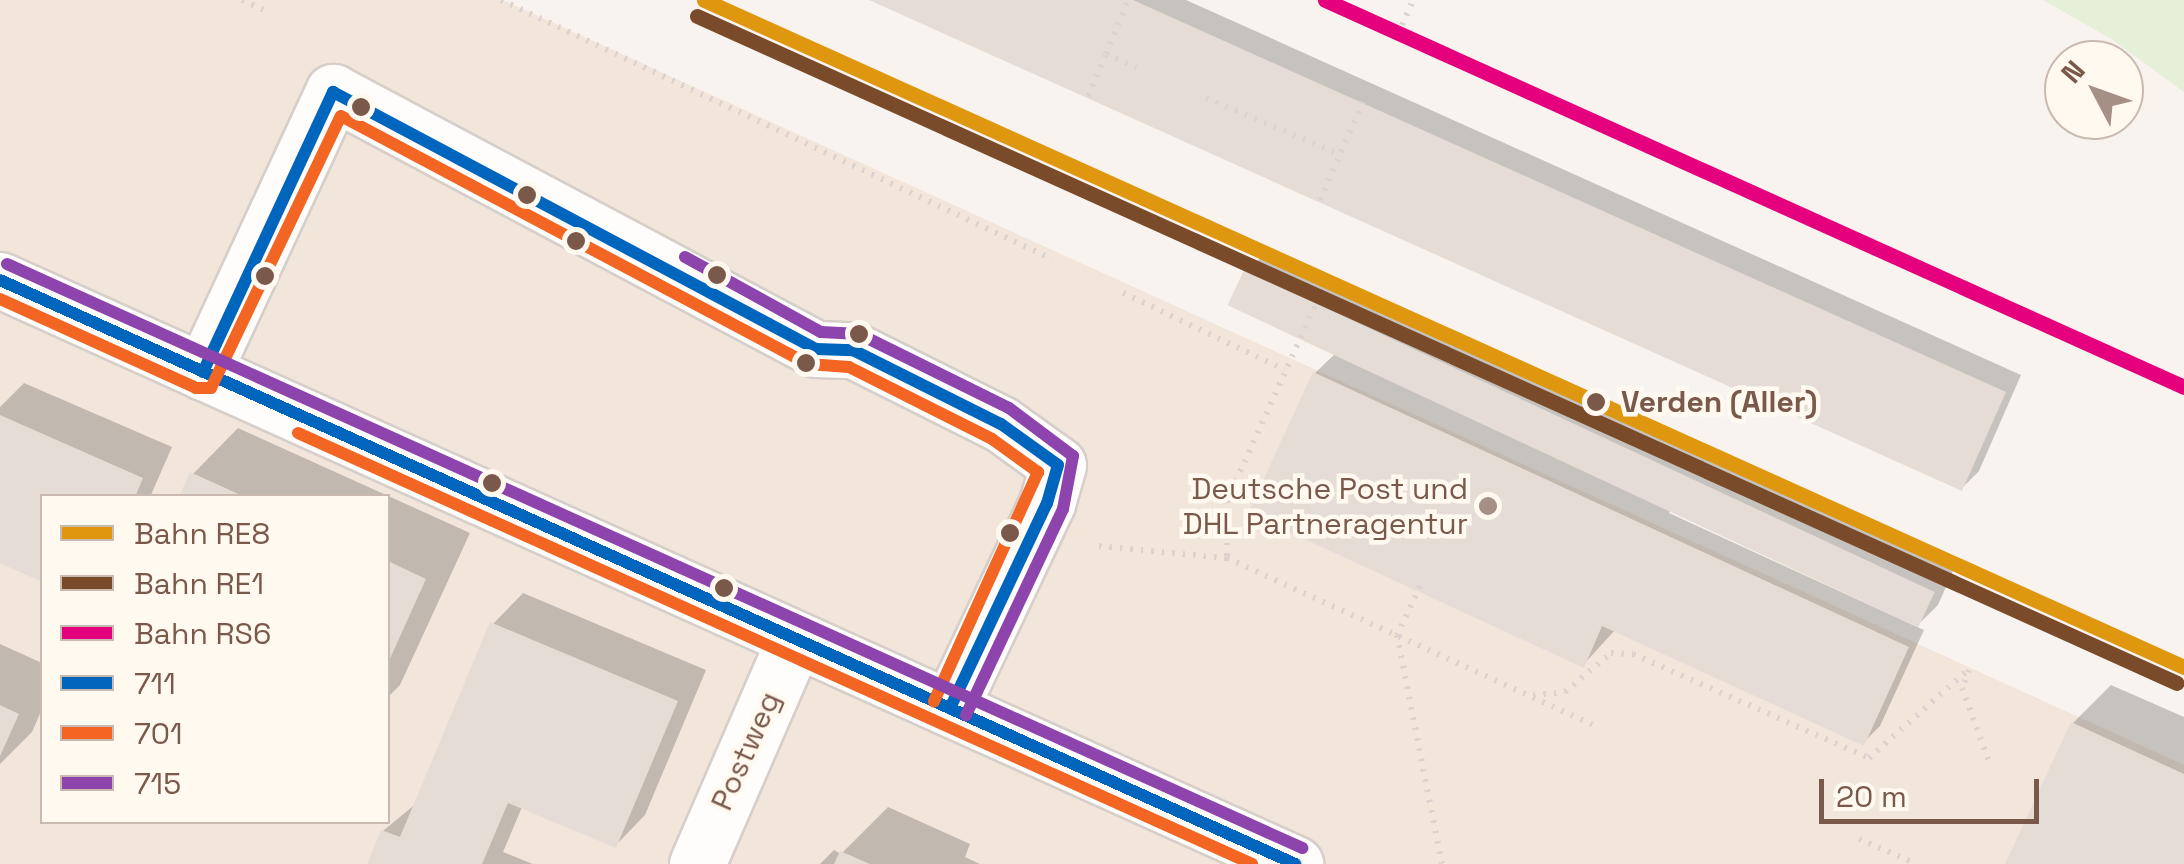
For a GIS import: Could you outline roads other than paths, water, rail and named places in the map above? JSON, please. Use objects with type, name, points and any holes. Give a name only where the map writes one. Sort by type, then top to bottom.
[{"type":"street","points":[[203,372],[333,92],[816,348],[853,350],[1001,424],[1058,465],[1047,503],[950,708]]},
{"type":"street","points":[[0,280],[1295,864]]},
{"type":"street","name":"Postweg","points":[[697,864],[795,638]]},
{"type":"rail line","name":"RE8","points":[[704,0],[2184,667]]},
{"type":"rail line","name":"RS6","points":[[1325,0],[2184,387]]},
{"type":"rail line","name":"RE1","points":[[697,16],[2177,683]]},
{"type":"place","name":"Verden (Aller)","points":[[1596,402]]},
{"type":"place","name":"Deutsche Post und DHL Partneragentur","points":[[1488,506]]}]
